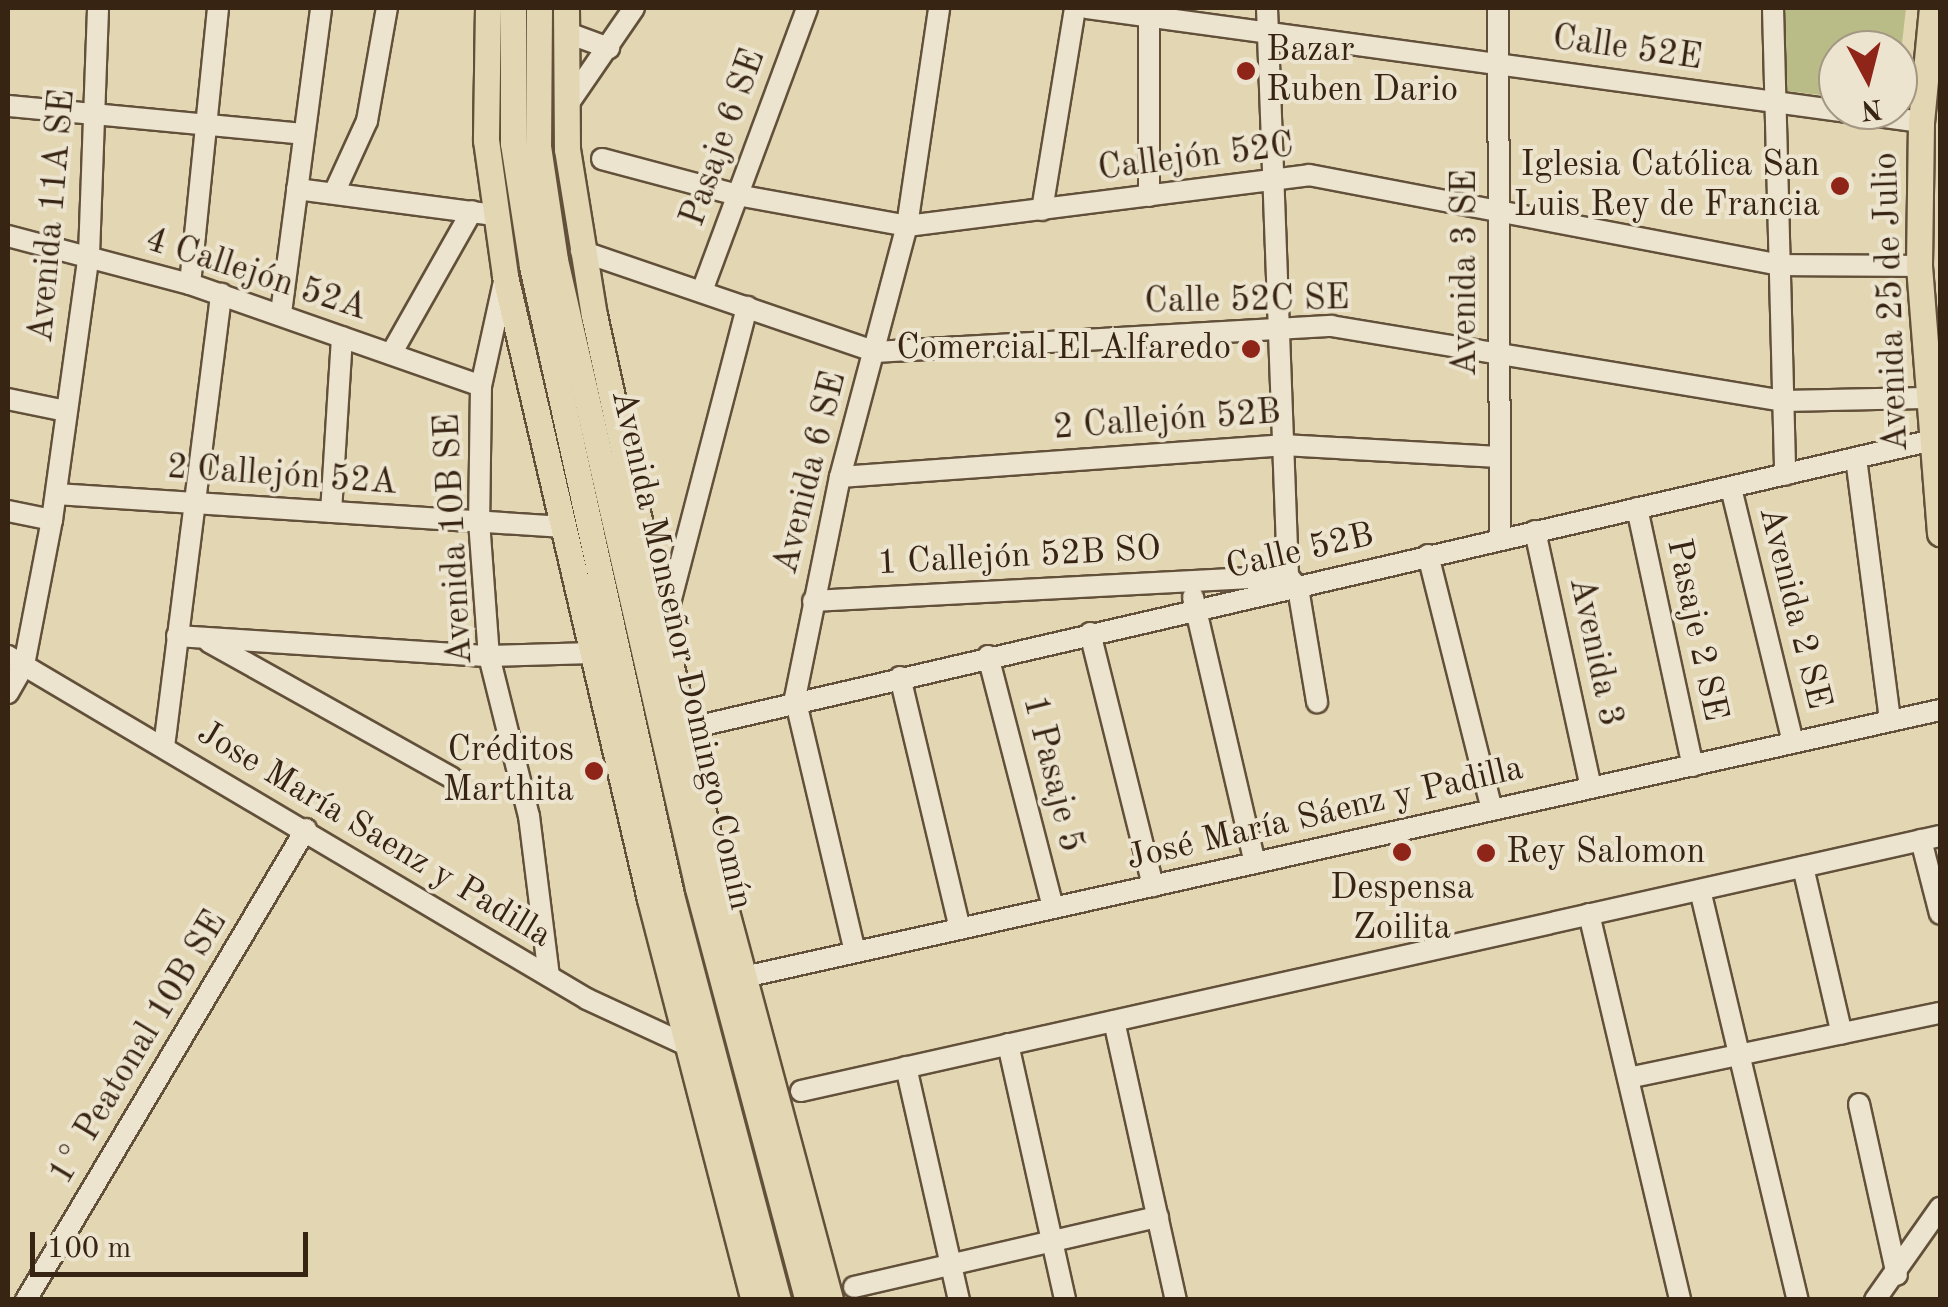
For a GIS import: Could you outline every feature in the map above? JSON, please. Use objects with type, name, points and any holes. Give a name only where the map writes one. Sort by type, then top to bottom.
[{"type":"main road","name":"Avenida Monseñor Domingo Comín","points":[[488,8],[497,87],[532,266],[578,357],[664,626],[733,980],[830,1300]]},
{"type":"main road","name":"Avenida Monseñor Domingo Comín","points":[[513,8],[497,87],[483,213],[505,276],[593,653],[703,1050],[778,1300]]},
{"type":"main road","name":"Avenida Monseñor Domingo Comín","points":[[539,8],[538,146],[671,894],[754,1300]]},
{"type":"main road","name":"Avenida 25 de Julio","points":[[1932,8],[1921,122],[1919,266],[1925,398],[1940,534]]},
{"type":"main road","name":"Avenida Monseñor Domingo Comín","points":[[565,20],[566,107],[581,251],[578,357],[808,1300]]},
{"type":"main road","points":[[528,375],[578,357]]},
{"type":"street","name":"Avenida 11A SE","points":[[8,693],[52,520],[89,255],[98,8]]},
{"type":"street","points":[[190,284],[218,8]]},
{"type":"street","points":[[281,314],[321,8]]},
{"type":"street","points":[[334,194],[366,121],[387,8]]},
{"type":"street","points":[[566,107],[634,8]]},
{"type":"street","name":"Pasaje 6 SE","points":[[702,291],[807,8]]},
{"type":"street","name":"Avenida 6 SE","points":[[855,952],[795,698],[840,477],[907,226],[939,8]]},
{"type":"street","points":[[1042,210],[1075,8]]},
{"type":"street","name":"Calle 52E","points":[[1087,8],[1921,122]]},
{"type":"street","points":[[1267,8],[1283,444],[1293,582],[1317,702]]},
{"type":"street","name":"Avenida 3 SE","points":[[1498,8],[1500,538]]},
{"type":"street","name":"Avenida 2 SE","points":[[1772,8],[1785,476]]},
{"type":"street","points":[[1149,15],[1149,196]]},
{"type":"street","points":[[565,20],[609,48]]},
{"type":"street","points":[[8,106],[304,134]]},
{"type":"street","name":"Callejón 52C","points":[[602,159],[737,194],[907,226],[1310,175],[1499,215],[1780,265],[1919,266]]},
{"type":"street","points":[[297,189],[483,213],[391,354]]},
{"type":"street","name":"4 Callejón 52A","points":[[8,236],[190,284],[481,386]]},
{"type":"street","name":"Calle 52C SE","points":[[581,251],[876,352],[1331,326],[1499,350],[1784,401],[1925,398]]},
{"type":"street","name":"Avenida 10B SE","points":[[505,276],[481,386],[480,521],[489,656],[528,816],[549,976]]},
{"type":"street","points":[[164,747],[221,294]]},
{"type":"street","points":[[664,626],[747,307]]},
{"type":"street","points":[[331,512],[342,337]]},
{"type":"street","points":[[8,399],[66,411]]},
{"type":"street","name":"Calle 52B","points":[[686,728],[795,698],[1090,633],[1293,582],[1731,488],[1929,441]]},
{"type":"street","name":"2 Callejón 52B","points":[[840,477],[1283,444],[1499,456]]},
{"type":"street","points":[[1856,458],[1890,721]]},
{"type":"street","name":"Avenida 2 SE","points":[[1731,488],[1794,743]]},
{"type":"street","name":"2 Callejón 52A","points":[[56,494],[564,527]]},
{"type":"street","name":"Pasaje 2 SE","points":[[1637,508],[1692,766]]},
{"type":"street","points":[[8,511],[52,520]]},
{"type":"street","name":"Avenida 3","points":[[1534,530],[1591,788]]},
{"type":"street","points":[[1428,555],[1492,810]]},
{"type":"street","points":[[1188,580],[1254,863]]},
{"type":"street","name":"1 Callejón 52B SO","points":[[813,601],[1188,580],[1293,582]]},
{"type":"street","points":[[1090,633],[1153,886]]},
{"type":"street","points":[[177,636],[489,656],[593,653]]},
{"type":"street","points":[[201,638],[452,778]]},
{"type":"street","name":"1 Pasaje 5","points":[[988,656],[1053,908]]},
{"type":"street","name":"Jose María Saenz y Padilla","points":[[16,661],[549,976],[703,1050]]},
{"type":"street","points":[[900,677],[960,929]]},
{"type":"street","name":"José María Sáenz y Padilla","points":[[733,980],[1940,710]]},
{"type":"street","name":"1° Peatonal 10B SE","points":[[26,1300],[306,830]]},
{"type":"street","points":[[800,1090],[1931,838],[1940,914]]},
{"type":"street","points":[[1803,866],[1842,1034]]},
{"type":"street","points":[[1700,890],[1798,1300]]},
{"type":"street","points":[[1589,914],[1680,1300]]},
{"type":"street","points":[[1628,1078],[1940,1013]]},
{"type":"street","points":[[1114,1020],[1176,1300]]},
{"type":"street","points":[[1008,1044],[1066,1300]]},
{"type":"street","points":[[906,1067],[959,1300]]},
{"type":"street","points":[[1859,1104],[1897,1276]]},
{"type":"street","points":[[1876,1300],[1897,1276],[1940,1208]]},
{"type":"street","points":[[854,1288],[1158,1217]]},
{"type":"green space","points":[[1778,8],[1906,8],[1904,30],[1818,30],[1818,95],[1779,90]]},
{"type":"place","name":"Bazar Ruben Dario","points":[[1246,71]]},
{"type":"place","name":"Iglesia Católica San Luis Rey de Francia","points":[[1840,186]]},
{"type":"place","name":"Comercial El Alfaredo","points":[[1251,349]]},
{"type":"place","name":"Créditos Marthita","points":[[594,771]]},
{"type":"place","name":"Despensa Zoilita","points":[[1402,852]]},
{"type":"place","name":"Rey Salomon","points":[[1486,853]]}]
